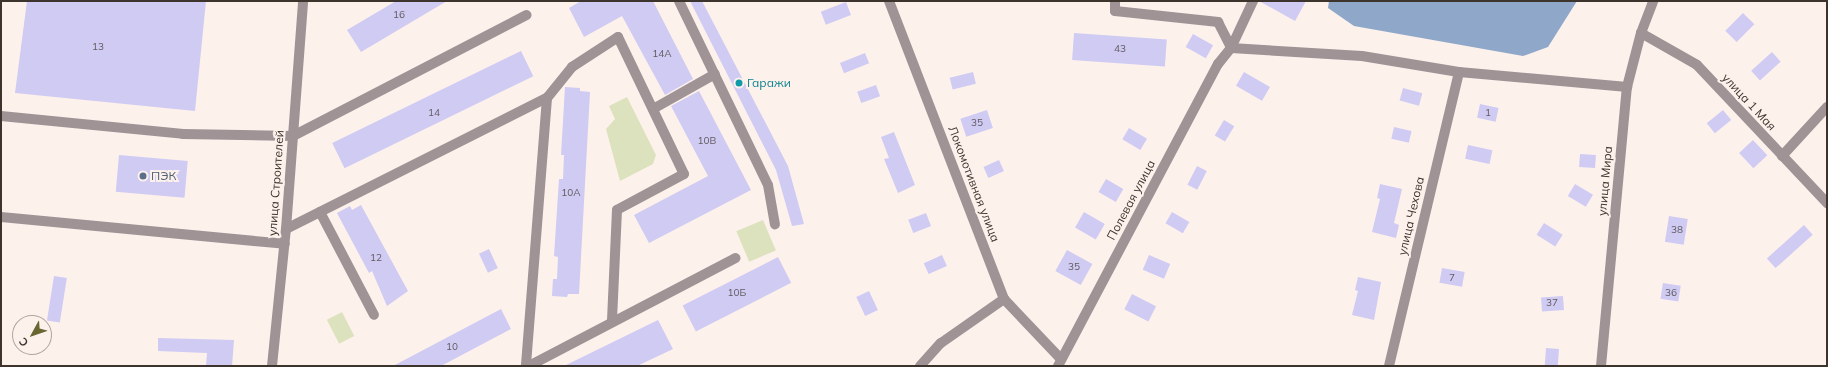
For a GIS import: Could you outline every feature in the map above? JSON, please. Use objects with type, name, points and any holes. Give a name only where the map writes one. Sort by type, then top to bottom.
[{"type":"street","points":[[679,1],[768,185],[775,224]]},
{"type":"street","name":"Локомотивная улица","points":[[889,1],[1004,299],[1060,362]]},
{"type":"street","points":[[1115,1],[1114,11],[1218,22],[1231,48],[1362,56],[1458,72],[1627,87]]},
{"type":"street","name":"Полевая улица","points":[[1060,362],[1218,64],[1231,48],[1253,1]]},
{"type":"street","name":"улица Мира","points":[[1601,366],[1627,87],[1641,33],[1653,1]]},
{"type":"street","name":"улица Строителей","points":[[272,366],[286,229],[305,2]]},
{"type":"street","points":[[1,116],[183,134],[293,136],[526,15]]},
{"type":"street","name":"улица 1 Мая","points":[[1641,33],[1697,65],[1827,203]]},
{"type":"street","points":[[286,229],[547,98],[572,67],[618,37],[684,174],[617,210],[612,320]]},
{"type":"street","name":"улица Чехова","points":[[1389,366],[1458,72]]},
{"type":"street","points":[[653,109],[715,74]]},
{"type":"street","points":[[527,366],[547,98]]},
{"type":"street","points":[[1782,156],[1827,107]]},
{"type":"street","points":[[320,212],[374,315]]},
{"type":"street","points":[[1,217],[284,244]]},
{"type":"street","points":[[527,366],[612,320],[736,258]]},
{"type":"street","points":[[920,366],[941,343],[1004,299]]},
{"type":"green space","points":[[627,97],[656,155],[653,164],[620,181],[606,129],[615,119],[609,106]]},
{"type":"green space","points":[[763,220],[776,250],[749,262],[736,231]]},
{"type":"green space","points":[[342,312],[354,336],[339,344],[327,320]]},
{"type":"water","points":[[1329,1],[1577,1],[1548,47],[1523,56],[1354,26],[1328,8]]},
{"type":"building","points":[[27,1],[206,1],[195,111],[15,93]]},
{"type":"building","points":[[396,1],[447,1],[361,52],[347,30]]},
{"type":"building","points":[[581,1],[653,1],[693,79],[665,95],[622,16],[584,37],[569,8]]},
{"type":"building","name":"Гаражи","points":[[690,1],[702,1],[788,166],[804,224],[792,226],[776,170]]},
{"type":"building","points":[[1259,1],[1306,1],[1295,21]]},
{"type":"building","points":[[846,2],[851,15],[826,25],[821,12]]},
{"type":"building","points":[[1743,13],[1754,24],[1737,42],[1725,31]]},
{"type":"building","points":[[1074,33],[1167,39],[1165,66],[1072,60]]},
{"type":"building","points":[[1193,34],[1213,45],[1206,58],[1186,47]]},
{"type":"building","points":[[521,51],[533,76],[345,168],[332,143]]},
{"type":"building","points":[[1772,52],[1781,62],[1760,80],[1751,71]]},
{"type":"building","points":[[865,53],[869,63],[844,73],[840,63]]},
{"type":"building","points":[[973,72],[976,84],[953,89],[950,78]]},
{"type":"building","points":[[1244,72],[1270,87],[1262,101],[1236,86]]},
{"type":"building","points":[[876,85],[880,96],[861,103],[857,92]]},
{"type":"building","points":[[565,87],[580,88],[580,91],[590,92],[579,294],[568,294],[567,297],[552,296],[553,279],[557,279],[558,257],[554,256],[559,179],[563,179],[564,155],[561,155]]},
{"type":"building","points":[[1403,88],[1422,93],[1419,106],[1400,101]]},
{"type":"building","points":[[699,91],[751,190],[649,243],[634,215],[708,176],[671,106]]},
{"type":"building","points":[[1480,104],[1499,108],[1496,122],[1477,118]]},
{"type":"building","points":[[987,110],[993,128],[966,137],[960,119]]},
{"type":"building","points":[[1723,110],[1731,120],[1715,133],[1707,123]]},
{"type":"building","points":[[1224,120],[1234,126],[1225,142],[1215,135]]},
{"type":"building","points":[[1394,127],[1412,131],[1409,143],[1391,139]]},
{"type":"building","points":[[1129,128],[1147,139],[1140,150],[1122,139]]},
{"type":"building","points":[[894,132],[915,185],[898,193],[884,159],[889,158],[881,137]]},
{"type":"building","points":[[1753,140],[1767,155],[1753,168],[1739,153]]},
{"type":"building","points":[[1468,145],[1492,150],[1490,164],[1465,159]]},
{"type":"building","points":[[1580,154],[1596,155],[1595,168],[1579,167]]},
{"type":"building","points":[[119,155],[188,161],[185,198],[116,192]]},
{"type":"building","points":[[999,160],[1004,171],[988,178],[983,167]]},
{"type":"building","points":[[1197,166],[1207,171],[1197,190],[1187,185]]},
{"type":"building","points":[[1106,179],[1123,189],[1116,202],[1098,192]]},
{"type":"building","points":[[1380,184],[1402,189],[1394,223],[1399,225],[1396,238],[1372,232],[1380,199],[1377,198]]},
{"type":"building","points":[[1575,184],[1593,195],[1586,207],[1568,196]]},
{"type":"building","points":[[361,205],[408,291],[387,306],[372,271],[369,273],[337,213],[350,206],[352,210]]},
{"type":"building","points":[[1084,212],[1105,224],[1096,240],[1075,228]]},
{"type":"building","points":[[1172,212],[1189,222],[1183,233],[1166,223]]},
{"type":"building","points":[[926,213],[931,226],[913,233],[908,220]]},
{"type":"building","points":[[1669,216],[1688,219],[1684,245],[1665,242]]},
{"type":"building","points":[[1544,223],[1563,235],[1555,247],[1537,235]]},
{"type":"building","points":[[1804,225],[1813,235],[1776,268],[1767,258]]},
{"type":"building","points":[[489,249],[498,268],[488,273],[479,254]]},
{"type":"building","points":[[1067,250],[1092,264],[1081,285],[1055,271]]},
{"type":"building","points":[[942,255],[947,266],[929,274],[924,263]]},
{"type":"building","points":[[1149,255],[1170,264],[1164,279],[1143,270]]},
{"type":"building","points":[[778,257],[791,283],[696,331],[683,306]]},
{"type":"building","points":[[1442,268],[1465,272],[1462,287],[1439,283]]},
{"type":"building","points":[[54,276],[67,278],[60,322],[52,321],[52,315],[48,315]]},
{"type":"building","points":[[1358,277],[1381,282],[1374,320],[1352,315],[1358,291],[1355,290]]},
{"type":"building","points":[[1663,283],[1681,286],[1678,302],[1660,299]]},
{"type":"building","points":[[869,291],[878,310],[865,316],[856,297]]},
{"type":"building","points":[[1132,294],[1156,306],[1148,321],[1124,309]]},
{"type":"building","points":[[1563,296],[1564,310],[1542,312],[1541,298]]},
{"type":"building","points":[[501,309],[511,329],[441,366],[393,366]]},
{"type":"building","points":[[658,320],[673,349],[637,366],[564,366]]},
{"type":"building","points":[[158,338],[234,340],[232,366],[206,366],[207,353],[158,351]]},
{"type":"building","points":[[1546,348],[1559,349],[1558,366],[1545,366]]},
{"type":"place","name":"Гаражи","points":[[739,83]]},
{"type":"place","name":"ПЭК","points":[[143,176]]}]
